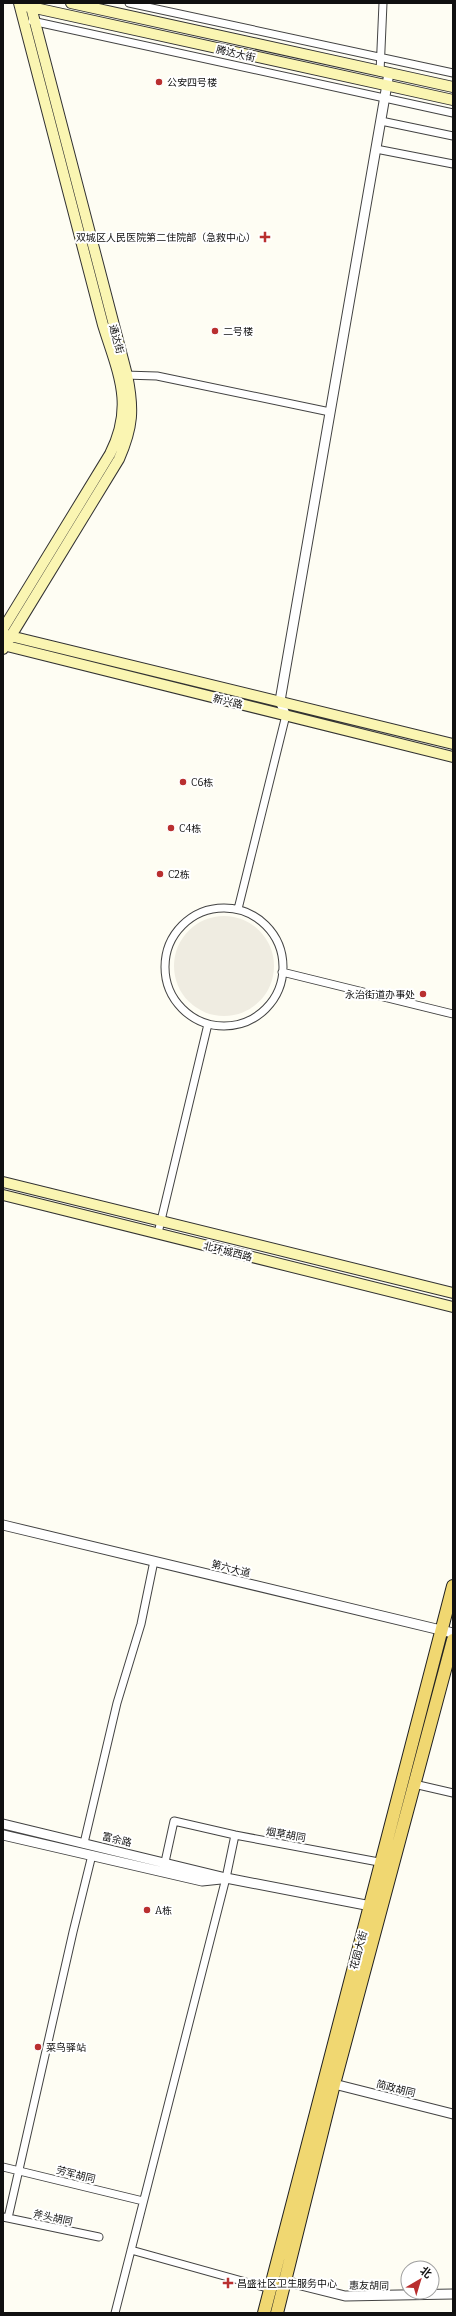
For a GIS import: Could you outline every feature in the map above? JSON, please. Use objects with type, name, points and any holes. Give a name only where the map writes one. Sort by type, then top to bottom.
[{"type":"main road","name":"腾达大街","points":[[70,3],[453,87]]},
{"type":"main road","name":"腾达大街","points":[[25,4],[453,100]]},
{"type":"main road","name":"通达街","points":[[25,4],[24,19],[103,325],[123,375]]},
{"type":"main road","name":"通达街","points":[[4,647],[6,633],[119,436],[124,408],[123,375],[35,22],[25,4]]},
{"type":"main road","name":"新兴路","points":[[6,633],[283,708],[453,757]]},
{"type":"main road","name":"新兴路","points":[[4,647],[453,744]]},
{"type":"main road","name":"北环城西路","points":[[3,1182],[453,1293]]},
{"type":"main road","name":"北环城西路","points":[[3,1195],[453,1308]]},
{"type":"main road","name":"花园大街","points":[[264,2313],[381,1862],[447,1632],[453,1586]]},
{"type":"main road","name":"花园大街","points":[[277,2313],[334,2084],[453,1640]]},
{"type":"street","points":[[128,3],[453,73]]},
{"type":"street","points":[[238,910],[283,708],[330,412],[387,86],[383,72],[382,58],[383,3]]},
{"type":"street","points":[[24,19],[453,113]]},
{"type":"street","points":[[381,121],[453,136]]},
{"type":"street","points":[[376,149],[453,164]]},
{"type":"street","points":[[123,375],[157,376],[330,412]]},
{"type":"street","points":[[218,908],[238,910],[255,917],[269,929],[279,945],[283,963],[282,972],[281,982],[274,999],[261,1013],[245,1022],[227,1026],[208,1024],[190,1015],[175,1000],[167,982],[165,962],[170,942],[182,925],[198,914],[218,908]]},
{"type":"street","points":[[282,972],[453,1014]]},
{"type":"street","points":[[158,1233],[208,1024]]},
{"type":"street","name":"第六大道","points":[[3,1525],[447,1632]]},
{"type":"street","points":[[84,1843],[117,1703],[141,1624],[154,1561]]},
{"type":"street","points":[[414,1784],[453,1793]]},
{"type":"street","name":"烟草胡同","points":[[166,1862],[174,1822],[235,1835],[394,1864]]},
{"type":"street","name":"富余路","points":[[3,1824],[166,1862],[226,1878],[382,1908]]},
{"type":"street","name":"富余路","points":[[3,1835],[202,1881],[226,1878]]},
{"type":"street","points":[[115,2313],[226,1878],[235,1835]]},
{"type":"street","points":[[5,2218],[18,2170],[92,1855]]},
{"type":"street","name":"简政胡同","points":[[334,2084],[453,2114]]},
{"type":"street","name":"劳军胡同","points":[[3,2167],[143,2201]]},
{"type":"street","name":"斧头胡同","points":[[5,2218],[99,2237]]},
{"type":"street","points":[[131,2250],[271,2289]]},
{"type":"street","name":"惠友胡同","points":[[285,2281],[345,2296],[453,2294]]},
{"type":"shaded area","points":[[224,916],[234,917],[252,924],[266,938],[273,956],[273,976],[266,994],[252,1008],[234,1015],[224,1016],[214,1015],[196,1008],[182,994],[175,976],[174,966],[175,956],[182,938],[196,924],[214,917]]},
{"type":"place","name":"公安四号楼","points":[[159,82]]},
{"type":"place","name":"双城区人民医院第二住院部（急救中心）","points":[[265,237]]},
{"type":"place","name":"二号楼","points":[[215,331]]},
{"type":"place","name":"C6栋","points":[[183,782]]},
{"type":"place","name":"C4栋","points":[[171,828]]},
{"type":"place","name":"C2栋","points":[[160,874]]},
{"type":"place","name":"永治街道办事处","points":[[423,994]]},
{"type":"place","name":"A栋","points":[[147,1910]]},
{"type":"place","name":"菜鸟驿站","points":[[38,2047]]},
{"type":"place","name":"昌盛社区卫生服务中心","points":[[228,2283]]}]
